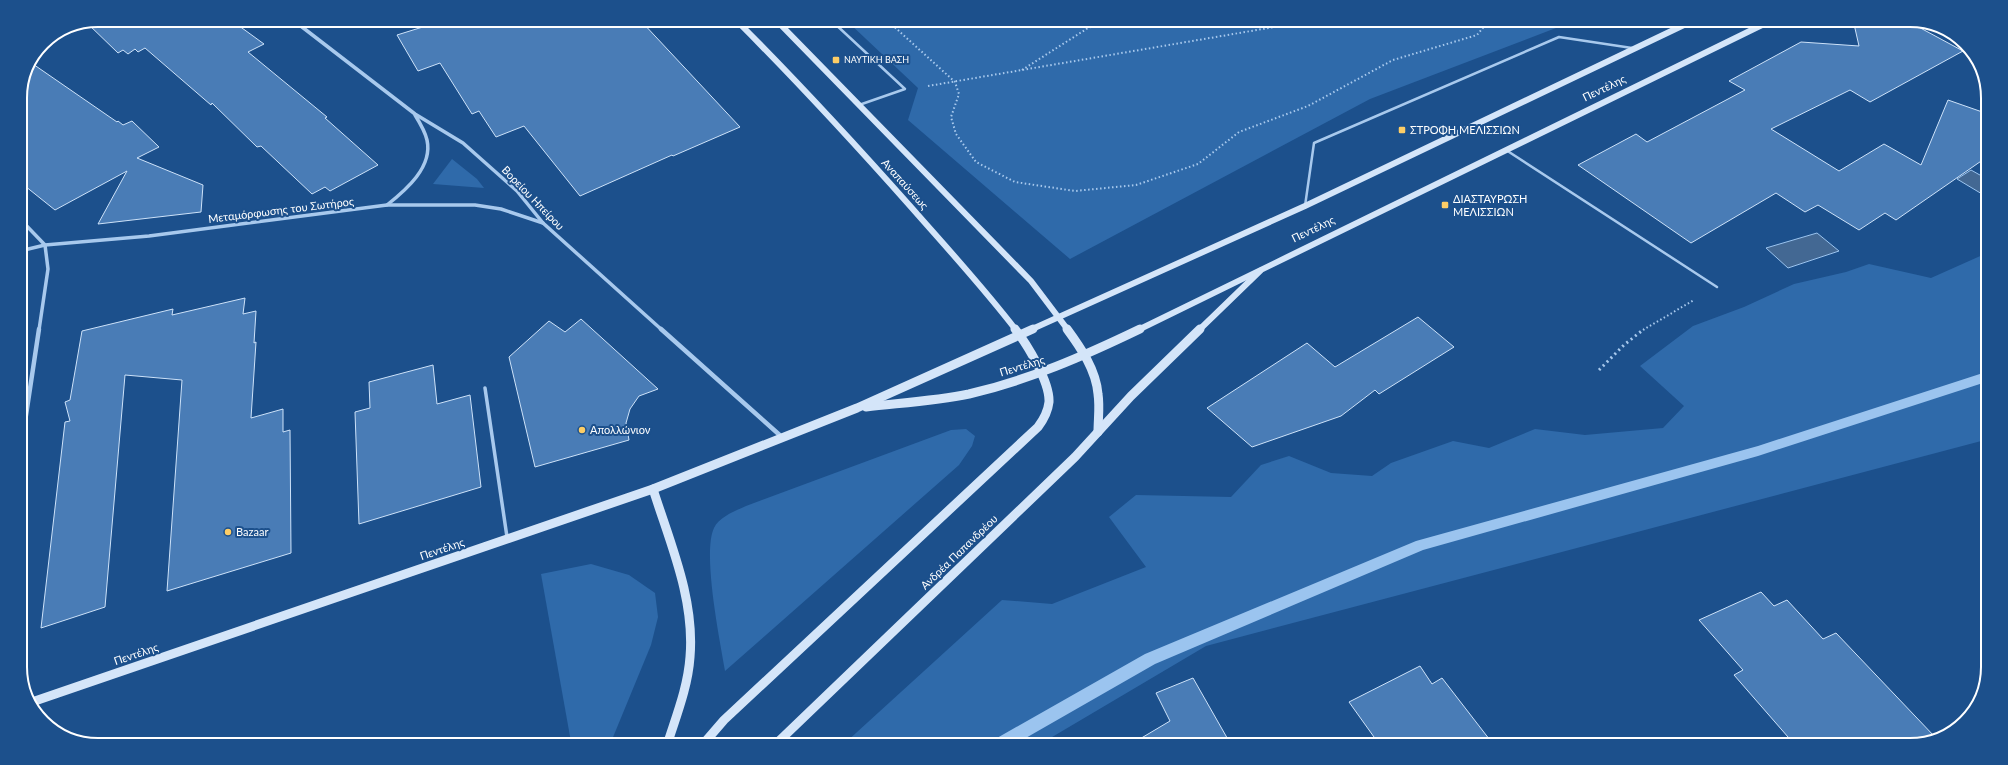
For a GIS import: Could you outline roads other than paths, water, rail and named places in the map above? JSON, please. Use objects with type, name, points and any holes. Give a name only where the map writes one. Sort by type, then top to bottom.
[{"type":"main road","name":"Αναπαύσεως","points":[[742,27],[828,114],[967,270],[1020,335],[1040,374]]},
{"type":"main road","name":"Αναπαύσεως","points":[[783,27],[1030,281],[1059,318],[1084,356]]},
{"type":"main road","name":"Πεντέλης","points":[[36,701],[653,489],[857,408],[1305,206],[1680,27]]},
{"type":"main road","name":"Πεντέλης","points":[[857,408],[952,397],[1040,374],[1084,356],[1267,265],[1758,27]]},
{"type":"main road","name":"Ανδρέα Παπανδρέου","points":[[782,738],[1075,457],[1131,396],[1267,265]]},
{"type":"main road","points":[[1084,356],[1093,372],[1097,384],[1099,398],[1098,432]]},
{"type":"main road","points":[[709,738],[724,720],[1000,462],[1024,442],[1039,425],[1047,409],[1049,400],[1047,388],[1040,374]]},
{"type":"main road","points":[[653,489],[683,587],[691,624],[690,657],[686,683],[669,738]]},
{"type":"street","name":"Βορείου Ηπείρου","points":[[302,27],[415,114],[443,130],[463,144],[517,191],[543,224],[783,438]]},
{"type":"street","points":[[387,205],[409,186],[418,174],[427,155],[428,146],[426,135],[415,114]]},
{"type":"street","name":"Μεταμόρφωσης του Σωτήρος","points":[[27,249],[45,245],[156,235],[387,205],[475,205],[512,211],[543,224]]},
{"type":"street","points":[[27,226],[45,245],[48,269],[27,408]]},
{"type":"lane","points":[[838,27],[905,89],[859,105]]},
{"type":"lane","points":[[1305,206],[1314,143],[1558,37],[1635,48]]},
{"type":"lane","points":[[1504,150],[1718,287]]},
{"type":"lane","points":[[485,388],[507,539]]},
{"type":"waterway","points":[[1011,738],[1150,659],[1421,545],[1758,451],[1981,379]]},
{"type":"place","name":"ΝΑΥΤΙΚΗ ΒΑΣΗ","points":[[836,60]]},
{"type":"place","name":"ΣΤΡΟΦΗ ΜΕΛΙΣΣΙΩΝ","points":[[1402,130]]},
{"type":"place","name":"ΔΙΑΣΤΑΥΡΩΣΗ ΜΕΛΙΣΣΙΩΝ","points":[[1445,205]]},
{"type":"place","name":"Απολλώνιον","points":[[582,430]]},
{"type":"place","name":"Bazaar","points":[[228,532]]}]
